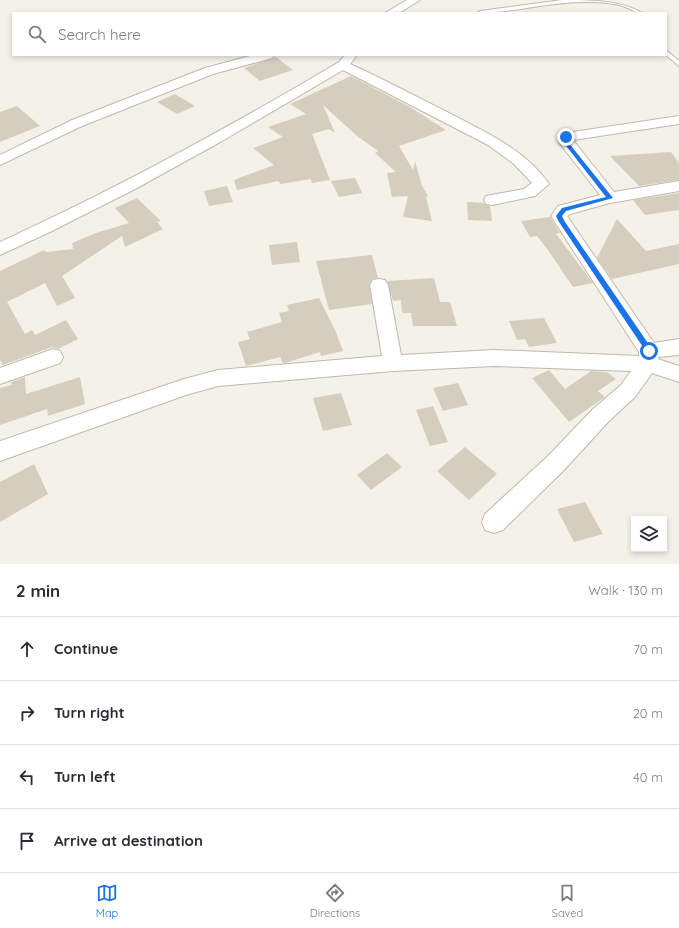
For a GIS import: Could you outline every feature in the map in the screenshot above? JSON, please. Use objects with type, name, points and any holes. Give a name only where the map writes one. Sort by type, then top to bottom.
[{"type":"street","points":[[393,12],[415,0]]},
{"type":"street","points":[[0,161],[85,120],[209,71],[264,56]]},
{"type":"street","points":[[0,248],[141,181],[261,114],[347,60],[514,156],[531,171],[541,184],[529,193],[492,200]]},
{"type":"street","points":[[610,198],[566,142],[566,137],[679,120]]},
{"type":"street","points":[[679,186],[610,198],[564,210],[559,216],[565,228],[649,357],[679,374]]},
{"type":"street","points":[[379,285],[393,363]]},
{"type":"street","points":[[0,451],[184,387],[218,378],[393,363],[494,358],[649,357],[679,347]]},
{"type":"street","points":[[0,376],[53,357]]},
{"type":"street","points":[[494,522],[556,463],[601,415],[628,391],[649,357]]},
{"type":"lane","points":[[487,12],[567,1],[589,0],[626,5],[637,12]]},
{"type":"lane","points":[[667,53],[679,64]]},
{"type":"building","points":[[276,57],[293,70],[260,81],[244,68]]},
{"type":"building","points":[[351,76],[410,107],[446,130],[399,146],[413,170],[415,161],[422,186],[428,196],[426,197],[432,221],[403,217],[408,196],[392,197],[387,173],[396,172],[375,153],[378,151],[357,136],[323,105],[335,133],[329,129],[312,134],[330,180],[312,183],[311,179],[281,184],[278,181],[237,190],[234,180],[274,165],[253,148],[283,137],[268,127],[306,114],[290,104]]},
{"type":"building","points":[[175,94],[195,106],[177,114],[157,102]]},
{"type":"building","points":[[17,106],[40,126],[0,142],[0,112]]},
{"type":"building","points":[[671,152],[679,163],[679,180],[639,186],[610,156]]},
{"type":"building","points":[[355,178],[362,193],[339,197],[331,181]]},
{"type":"building","points":[[227,186],[233,202],[209,206],[204,191]]},
{"type":"building","points":[[679,193],[679,210],[645,215],[633,200]]},
{"type":"building","points":[[137,198],[161,221],[157,222],[163,229],[125,247],[122,236],[62,276],[75,298],[57,306],[45,283],[7,302],[25,334],[32,330],[35,335],[66,320],[78,339],[58,349],[52,347],[3,365],[0,360],[0,271],[44,250],[46,252],[73,249],[72,243],[96,233],[129,223],[115,208]]},
{"type":"building","points":[[467,202],[484,203],[490,206],[492,221],[468,220]]},
{"type":"building","points":[[550,217],[560,233],[556,234],[593,283],[573,287],[537,236],[530,237],[521,221]]},
{"type":"building","points":[[617,219],[646,251],[679,244],[679,264],[612,279],[597,258]]},
{"type":"building","points":[[297,242],[300,262],[272,265],[269,245]]},
{"type":"building","points":[[372,255],[378,278],[372,279],[369,284],[372,304],[329,310],[316,261]]},
{"type":"building","points":[[434,278],[440,302],[450,302],[457,326],[413,326],[411,313],[402,313],[401,300],[393,301],[387,281]]},
{"type":"building","points":[[319,298],[335,330],[343,351],[321,356],[320,352],[285,363],[283,363],[280,357],[246,366],[238,342],[250,339],[247,332],[282,322],[279,313],[289,311],[287,305]]},
{"type":"building","points":[[544,318],[557,343],[529,347],[525,339],[517,340],[509,321]]},
{"type":"building","points":[[549,370],[565,389],[591,371],[607,372],[616,379],[598,391],[605,397],[569,422],[532,378]]},
{"type":"building","points":[[25,377],[26,394],[80,377],[85,404],[48,416],[47,409],[0,425],[0,388],[12,385],[11,382]]},
{"type":"building","points":[[458,383],[468,405],[443,411],[433,388]]},
{"type":"building","points":[[341,393],[352,425],[323,431],[313,398]]},
{"type":"building","points":[[433,406],[448,442],[430,446],[416,410]]},
{"type":"building","points":[[465,447],[497,474],[469,500],[437,471]]},
{"type":"building","points":[[387,453],[402,467],[371,490],[357,475]]},
{"type":"building","points":[[34,464],[48,494],[0,522],[0,482]]},
{"type":"building","points":[[585,502],[603,534],[574,542],[557,509]]},
{"type":"route","points":[[566,137],[566,142],[610,198],[564,210],[559,216],[649,351]]}]
